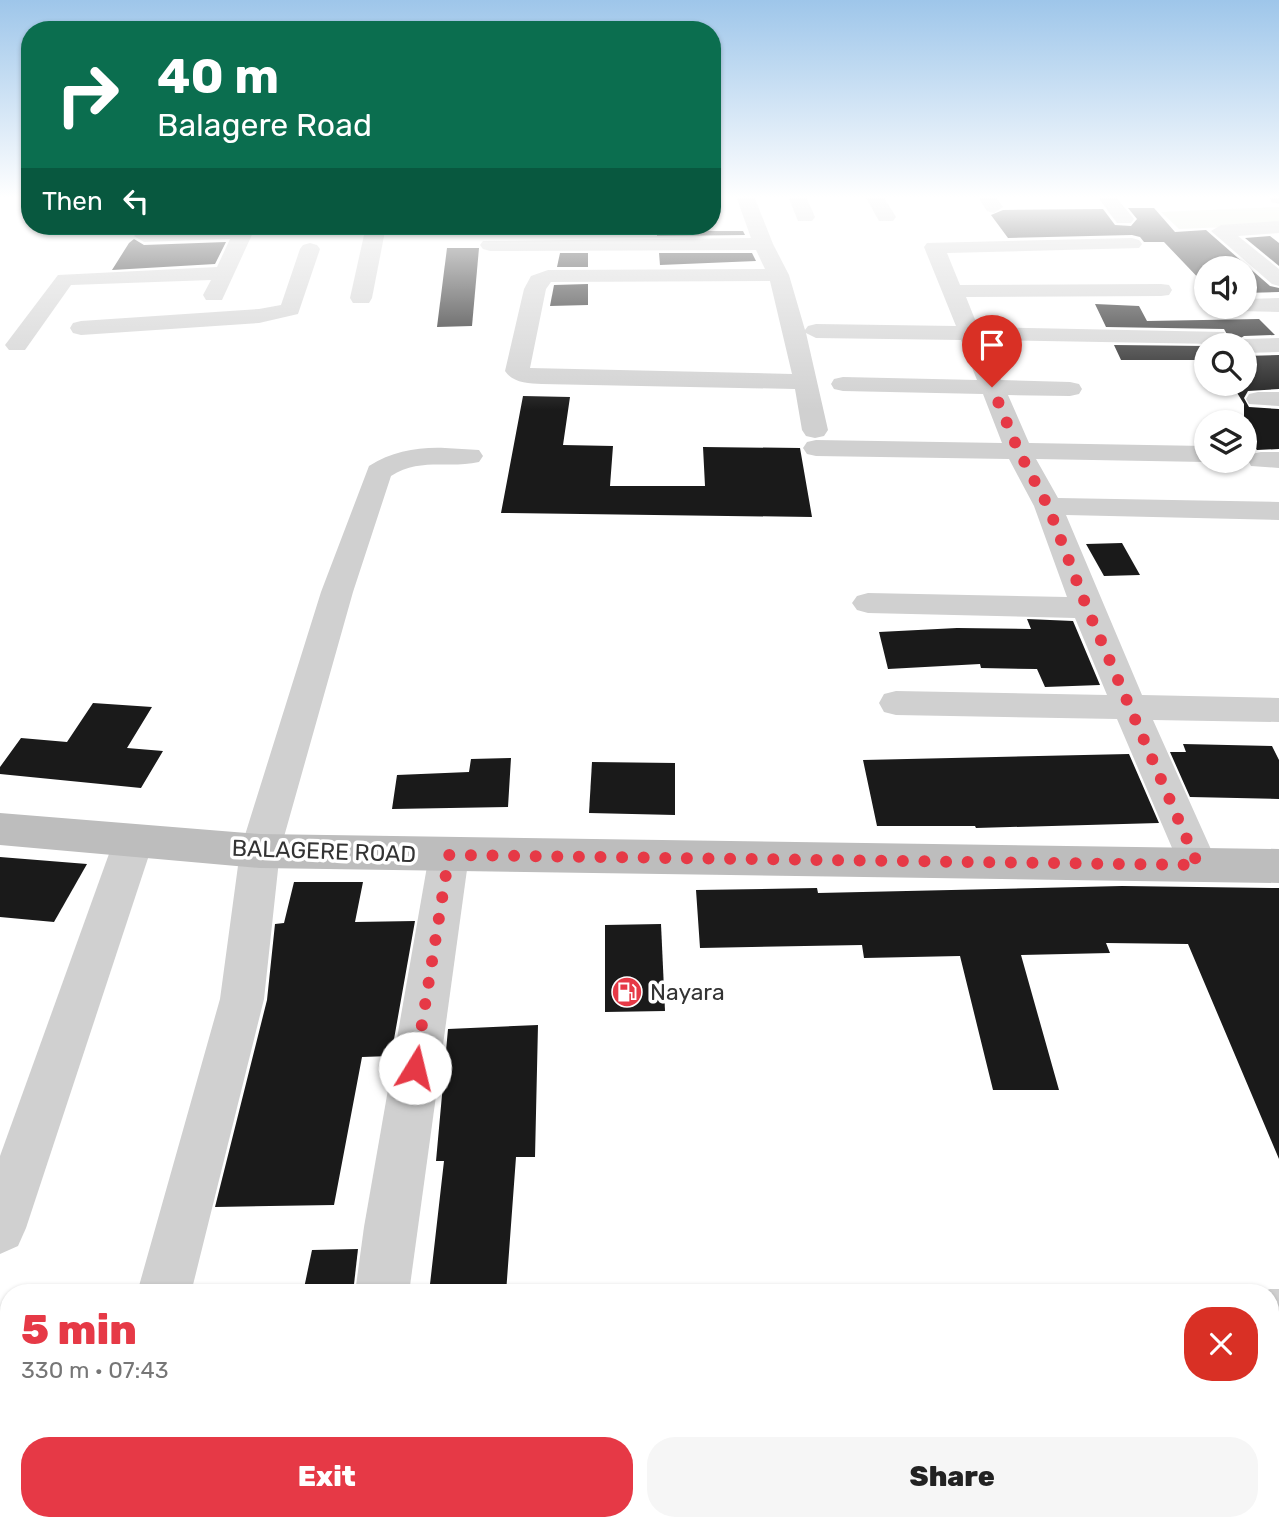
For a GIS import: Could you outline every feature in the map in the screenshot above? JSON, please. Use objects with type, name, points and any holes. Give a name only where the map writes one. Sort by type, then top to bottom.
[{"type":"street","points":[[17,345],[74,267]]},
{"type":"street","points":[[201,321],[228,267]]},
{"type":"street","points":[[81,328],[259,316],[290,309],[304,267]]},
{"type":"street","points":[[361,298],[367,267]]},
{"type":"street","points":[[775,267],[805,382],[816,439],[1019,452],[1194,454]]},
{"type":"street","points":[[942,267],[1019,452],[1048,506],[1087,608],[1198,865]]},
{"type":"street","points":[[1264,267],[1279,280]]},
{"type":"street","points":[[65,279],[225,273]]},
{"type":"street","points":[[779,275],[548,276],[538,280],[517,371],[527,376],[542,377],[805,382]]},
{"type":"street","points":[[951,291],[1161,290]]},
{"type":"street","points":[[1257,306],[1279,305]]},
{"type":"street","points":[[816,331],[1194,337]]},
{"type":"street","points":[[1257,346],[1279,345]]},
{"type":"street","points":[[843,384],[1070,389]]},
{"type":"street","points":[[166,1284],[243,999],[260,851],[337,592],[379,472],[395,460],[422,456],[470,456]]},
{"type":"street","points":[[1048,506],[1279,511]]},
{"type":"street","points":[[868,603],[1087,608]]},
{"type":"street","points":[[896,703],[1279,710]]},
{"type":"street","name":"BALAGERE ROAD","points":[[0,829],[260,851],[1279,866]]},
{"type":"street","points":[[0,1228],[134,840]]},
{"type":"street","points":[[383,1284],[449,855]]},
{"type":"building","points":[[114,267],[157,267],[112,270]]},
{"type":"building","points":[[445,267],[477,267],[472,326],[437,327]]},
{"type":"building","points":[[1257,275],[1270,286],[1279,288],[1279,292],[1257,293]]},
{"type":"building","points":[[588,284],[588,305],[550,306],[554,285]]},
{"type":"building","points":[[1095,304],[1139,306],[1147,321],[1259,319],[1275,335],[1226,333],[1224,329],[1106,327]]},
{"type":"building","points":[[1114,345],[1194,346],[1194,360],[1121,360]]},
{"type":"building","points":[[1279,355],[1279,389],[1257,390],[1257,356]]},
{"type":"building","points":[[523,396],[570,397],[563,445],[613,446],[610,486],[705,486],[703,447],[800,448],[812,517],[501,513]]},
{"type":"building","points":[[1239,396],[1245,396],[1249,407],[1279,409],[1279,449],[1257,450],[1257,410],[1244,410]]},
{"type":"building","points":[[1122,543],[1140,575],[1104,576],[1086,544]]},
{"type":"building","points":[[1027,619],[1073,621],[1100,685],[1045,687],[1037,669],[981,668],[980,664],[888,669],[879,632],[957,628],[1031,629]]},
{"type":"building","points":[[93,703],[152,707],[127,748],[163,751],[141,788],[0,774],[0,767],[21,738],[67,742]]},
{"type":"building","points":[[1183,744],[1272,746],[1279,760],[1279,799],[1190,797],[1170,752],[1186,752]]},
{"type":"building","points":[[1129,754],[1159,823],[976,828],[877,826],[863,760]]},
{"type":"building","points":[[511,758],[508,807],[392,809],[397,775],[469,772],[471,759]]},
{"type":"building","points":[[592,762],[675,763],[675,815],[589,813]]},
{"type":"building","points":[[0,857],[87,864],[54,922],[0,917]]},
{"type":"building","points":[[294,882],[363,882],[355,922],[415,921],[391,1056],[362,1057],[334,1205],[215,1207],[267,1000],[275,924],[284,923]]},
{"type":"building","points":[[1122,886],[1279,888],[1279,1159],[1188,944],[1106,943],[1110,953],[1021,955],[1059,1090],[993,1090],[960,956],[864,958],[862,945],[700,948],[696,890],[817,888],[818,893]]},
{"type":"building","points":[[661,924],[665,1011],[605,1012],[605,925]]},
{"type":"building","points":[[538,1025],[535,1157],[516,1157],[507,1284],[430,1284],[444,1161],[436,1161],[448,1029]]},
{"type":"building","points":[[358,1249],[354,1284],[305,1284],[312,1250]]},
{"type":"place","name":"Nayara","points":[[627,992]]},
{"type":"route","points":[[415,1068],[449,855],[1198,865],[1087,608],[1048,506],[1019,452],[992,387]]}]
